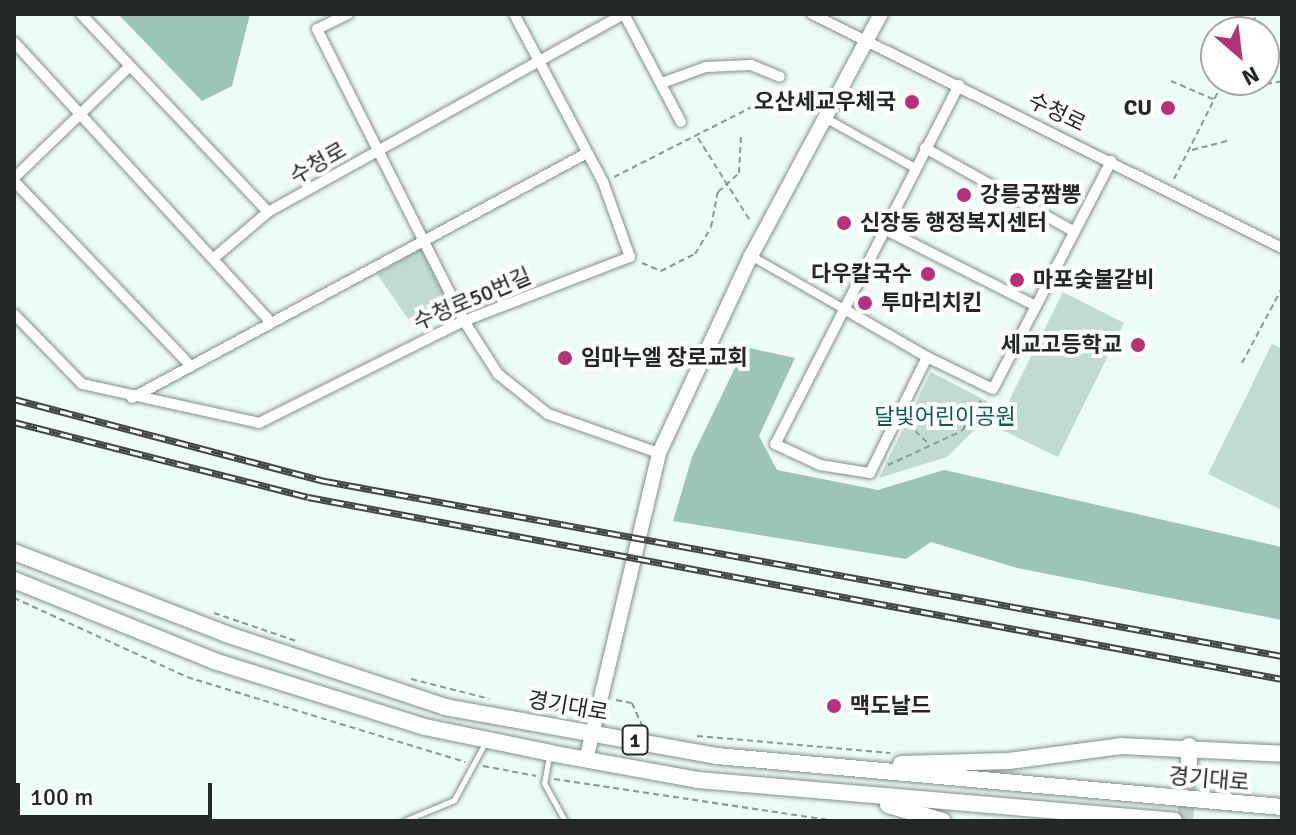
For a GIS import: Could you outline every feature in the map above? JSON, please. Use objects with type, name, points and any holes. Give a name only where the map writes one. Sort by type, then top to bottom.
[{"type":"main road","name":"경기대로","points":[[14,552],[226,634],[445,707],[717,756],[1282,807]]},
{"type":"main road","name":"경기대로","points":[[14,580],[214,661],[487,740],[586,760],[860,796],[1174,821]]},
{"type":"main road","points":[[1189,746],[1189,777]]},
{"type":"main road","points":[[864,769],[1189,746],[1282,754]]},
{"type":"main road","points":[[860,796],[943,821]]},
{"type":"street","points":[[81,14],[268,212]]},
{"type":"street","points":[[348,14],[317,29],[425,236],[464,321],[498,374],[548,414],[659,453]]},
{"type":"street","points":[[514,14],[603,182],[630,257]]},
{"type":"street","points":[[624,14],[681,122]]},
{"type":"street","name":"수청로","points":[[214,258],[268,212],[540,66],[624,14]]},
{"type":"street","name":"수청로","points":[[812,14],[868,39],[1111,161],[1166,193],[1282,248]]},
{"type":"street","points":[[586,760],[659,453],[751,256],[881,14]]},
{"type":"street","points":[[14,42],[268,319]]},
{"type":"street","points":[[662,83],[706,67],[751,65],[780,77]]},
{"type":"street","points":[[130,66],[14,180],[189,364]]},
{"type":"street","points":[[927,357],[870,473],[820,465],[775,444],[959,85]]},
{"type":"street","points":[[827,115],[915,168]]},
{"type":"street","points":[[925,148],[1073,231]]},
{"type":"street","points":[[132,398],[268,319],[587,153]]},
{"type":"street","points":[[751,256],[927,357],[993,389],[1111,161]]},
{"type":"street","points":[[884,229],[1036,306]]},
{"type":"street","name":"수청로50번길","points":[[14,314],[82,384],[132,398],[259,423],[464,321],[630,257]]},
{"type":"lane","points":[[404,821],[454,800],[487,740]]},
{"type":"lane","points":[[550,753],[544,783],[565,821]]},
{"type":"path","points":[[1171,81],[1214,99]]},
{"type":"path","points":[[1166,193],[1191,150],[1216,96]]},
{"type":"path","points":[[603,182],[698,138],[768,99],[827,115]]},
{"type":"path","points":[[630,257],[661,271],[695,254],[726,184],[739,173],[741,136]]},
{"type":"path","points":[[698,138],[763,235]]},
{"type":"path","points":[[1191,150],[1231,140]]},
{"type":"path","points":[[1242,363],[1282,288]]},
{"type":"path","points":[[874,466],[899,464],[929,445],[962,431],[993,389]]},
{"type":"path","points":[[895,417],[929,445]]},
{"type":"path","points":[[201,609],[310,646]]},
{"type":"path","points":[[397,675],[493,700]]},
{"type":"path","points":[[549,712],[565,709],[581,693]]},
{"type":"path","points":[[632,703],[637,722],[652,730]]},
{"type":"path","points":[[686,735],[893,753]]},
{"type":"green space","points":[[118,14],[250,14],[232,86],[202,101]]},
{"type":"green space","points":[[427,244],[458,306],[416,330],[377,274]]},
{"type":"green space","points":[[1063,292],[1124,323],[1058,457],[996,427]]},
{"type":"green space","points":[[1272,344],[1282,349],[1282,510],[1208,474]]},
{"type":"green space","points":[[745,347],[795,358],[759,436],[777,470],[878,490],[944,470],[1282,547],[1282,620],[1017,568],[931,542],[906,559],[673,521],[692,457]]},
{"type":"green space","name":"달빛어린이공원","points":[[931,372],[998,407],[947,457],[879,478]]},
{"type":"tunnel","points":[[1185,821],[1189,777]]},
{"type":"railway","points":[[14,399],[325,481],[1282,656]]},
{"type":"railway","points":[[14,422],[308,497],[1282,679]]},
{"type":"place","name":"오산세교우체국","points":[[912,102]]},
{"type":"place","name":"CU","points":[[1168,108]]},
{"type":"place","name":"강릉궁짬뽕","points":[[964,195]]},
{"type":"place","name":"신장동 행정복지센터","points":[[844,223]]},
{"type":"place","name":"다우칼국수","points":[[928,274]]},
{"type":"place","name":"마포숯불갈비","points":[[1017,280]]},
{"type":"place","name":"투마리치킨","points":[[865,303]]},
{"type":"place","name":"세교고등학교","points":[[1138,345]]},
{"type":"place","name":"임마누엘 장로교회","points":[[565,358]]},
{"type":"place","name":"맥도날드","points":[[834,706]]}]
